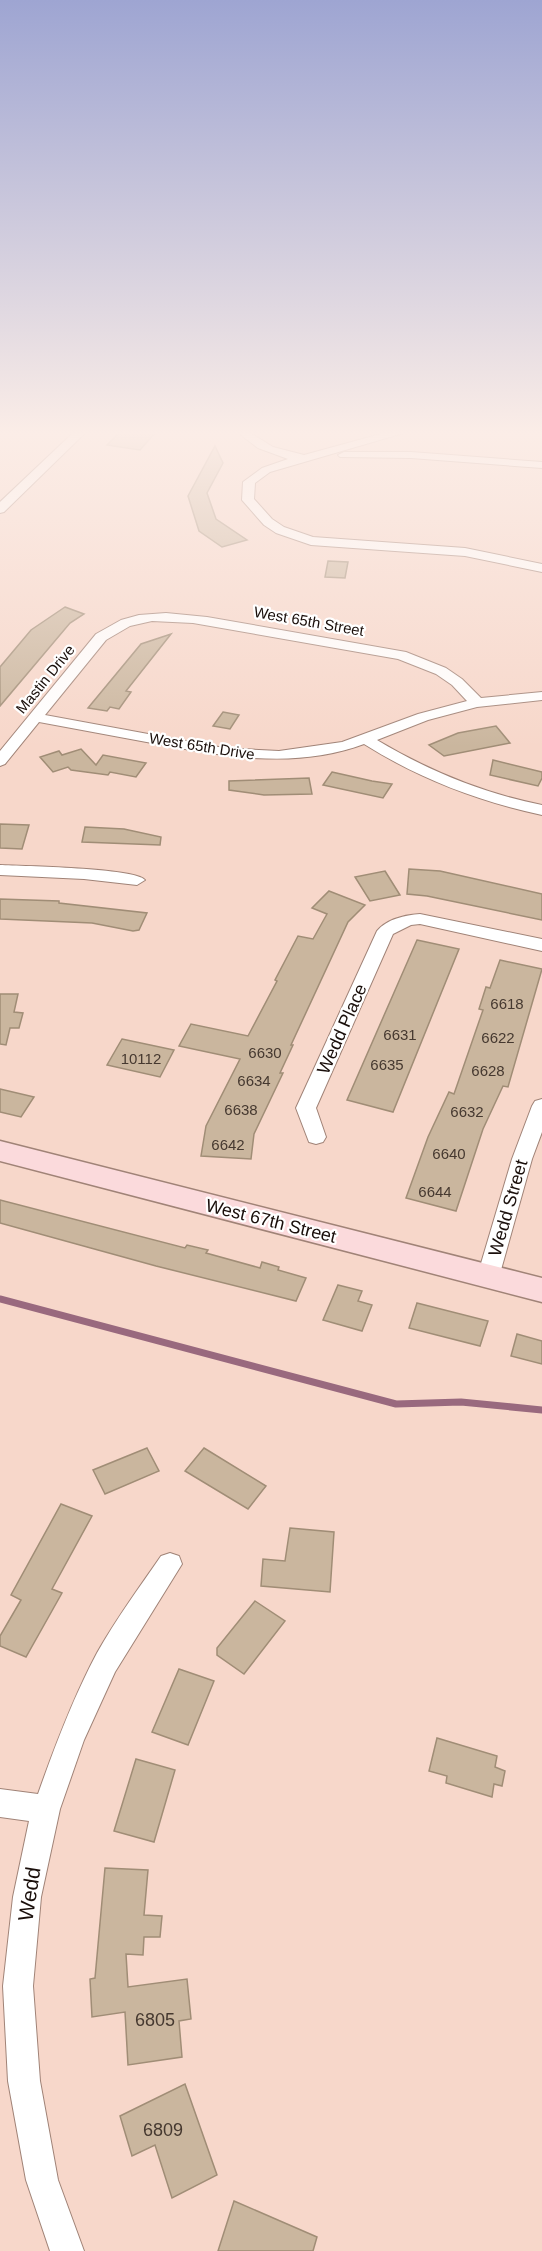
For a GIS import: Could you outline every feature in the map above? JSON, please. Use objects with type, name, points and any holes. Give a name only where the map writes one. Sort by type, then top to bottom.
[{"type":"street","points":[[300,537],[311,541],[465,552],[542,568]]},
{"type":"street","name":"West 65th Street","points":[[122,625],[139,619],[177,616],[401,655],[441,671],[457,682],[477,703]]},
{"type":"street","name":"Mastin Drive","points":[[0,761],[101,637],[122,625]]},
{"type":"street","name":"West 65th Drive","points":[[35,717],[237,753],[265,755],[309,753],[367,740],[423,717],[477,703],[542,696]]},
{"type":"street","points":[[367,740],[420,772],[453,787],[484,797],[542,810]]},
{"type":"street","points":[[0,870],[84,874],[137,880]]},
{"type":"street","name":"Wedd Place","points":[[316,1137],[306,1108],[386,931],[407,920],[420,919],[542,945]]},
{"type":"street","name":"Wedd Street","points":[[488,1277],[522,1159],[542,1106]]},
{"type":"street","name":"West 67th Street","points":[[0,1151],[542,1290]]},
{"type":"street","name":"Wedd","points":[[67,2251],[42,2180],[24,2081],[18,1986],[27,1897],[46,1809],[72,1737],[106,1663],[129,1624],[171,1564]]},
{"type":"street","points":[[0,1803],[46,1809]]},
{"type":"building","points":[[208,537],[243,537],[247,540],[222,547]]},
{"type":"building","points":[[328,561],[348,562],[345,578],[325,577]]},
{"type":"building","points":[[65,607],[84,614],[70,623],[0,706],[0,667],[31,630]]},
{"type":"building","points":[[171,634],[126,691],[131,692],[119,709],[110,707],[107,711],[88,708],[141,644]]},
{"type":"building","points":[[223,712],[239,715],[230,729],[213,726]]},
{"type":"building","points":[[496,726],[510,743],[444,756],[429,745],[458,733]]},
{"type":"building","points":[[81,749],[96,765],[103,755],[146,763],[136,777],[110,772],[108,775],[71,770],[68,767],[53,772],[40,757],[59,751],[62,755]]},
{"type":"building","points":[[493,760],[542,772],[542,778],[538,786],[490,775]]},
{"type":"building","points":[[332,772],[392,784],[383,798],[323,785]]},
{"type":"building","points":[[309,778],[312,794],[264,795],[229,790],[229,781]]},
{"type":"building","points":[[0,824],[29,825],[22,849],[0,848]]},
{"type":"building","points":[[85,827],[124,829],[161,837],[160,845],[82,842]]},
{"type":"building","points":[[409,869],[440,871],[542,894],[542,920],[427,896],[407,894]]},
{"type":"building","points":[[385,871],[400,895],[370,901],[355,877]]},
{"type":"building","points":[[329,891],[365,905],[348,922],[291,1045],[293,1045],[280,1073],[283,1073],[254,1134],[251,1159],[201,1156],[206,1126],[240,1059],[179,1046],[191,1024],[248,1036],[298,936],[313,939],[327,914],[312,908]]},
{"type":"building","points":[[0,899],[59,901],[59,903],[147,913],[139,930],[133,931],[92,923],[0,919]]},
{"type":"building","points":[[417,940],[459,949],[393,1112],[347,1100]]},
{"type":"building","points":[[500,960],[542,969],[508,1087],[503,1086],[483,1129],[456,1211],[406,1198],[428,1137],[449,1092],[454,1094],[483,1010],[479,1009],[486,987],[490,988]]},
{"type":"building","points":[[0,994],[18,994],[14,1012],[23,1013],[19,1028],[10,1028],[6,1045],[0,1044]]},
{"type":"building","points":[[122,1039],[174,1050],[160,1077],[107,1065]]},
{"type":"building","points":[[0,1089],[34,1097],[21,1117],[0,1112]]},
{"type":"building","points":[[0,1200],[185,1248],[187,1245],[208,1250],[206,1253],[260,1268],[262,1262],[279,1267],[278,1270],[306,1278],[296,1301],[156,1266],[0,1223]]},
{"type":"building","points":[[338,1285],[362,1291],[358,1301],[372,1305],[362,1331],[323,1320]]},
{"type":"building","points":[[417,1303],[488,1321],[480,1346],[409,1328]]},
{"type":"building","points":[[517,1334],[542,1341],[542,1364],[511,1356]]},
{"type":"building","points":[[147,1448],[159,1471],[105,1494],[93,1470]]},
{"type":"building","points":[[204,1448],[266,1486],[248,1509],[185,1471]]},
{"type":"building","points":[[61,1504],[92,1516],[52,1589],[62,1593],[26,1657],[0,1646],[0,1636],[21,1600],[11,1595]]},
{"type":"building","points":[[290,1528],[334,1532],[330,1592],[261,1586],[263,1559],[285,1561]]},
{"type":"building","points":[[255,1601],[285,1621],[244,1674],[217,1655],[217,1648]]},
{"type":"building","points":[[179,1669],[214,1681],[188,1745],[152,1732]]},
{"type":"building","points":[[437,1738],[497,1756],[495,1767],[505,1771],[502,1786],[494,1784],[492,1797],[446,1783],[447,1776],[429,1771]]},
{"type":"building","points":[[136,1759],[175,1770],[154,1842],[114,1831]]},
{"type":"building","points":[[105,1868],[148,1870],[144,1915],[162,1916],[160,1937],[144,1937],[143,1955],[126,1954],[128,1987],[187,1979],[191,2019],[179,2021],[182,2057],[128,2065],[125,2012],[92,2017],[90,1979],[95,1978]]},
{"type":"building","points":[[185,2084],[217,2175],[172,2198],[155,2145],[132,2156],[120,2116]]},
{"type":"building","points":[[234,2201],[317,2237],[313,2251],[218,2251]]},
{"type":"waterway","points":[[0,1299],[396,1404],[461,1402],[542,1410]]}]
